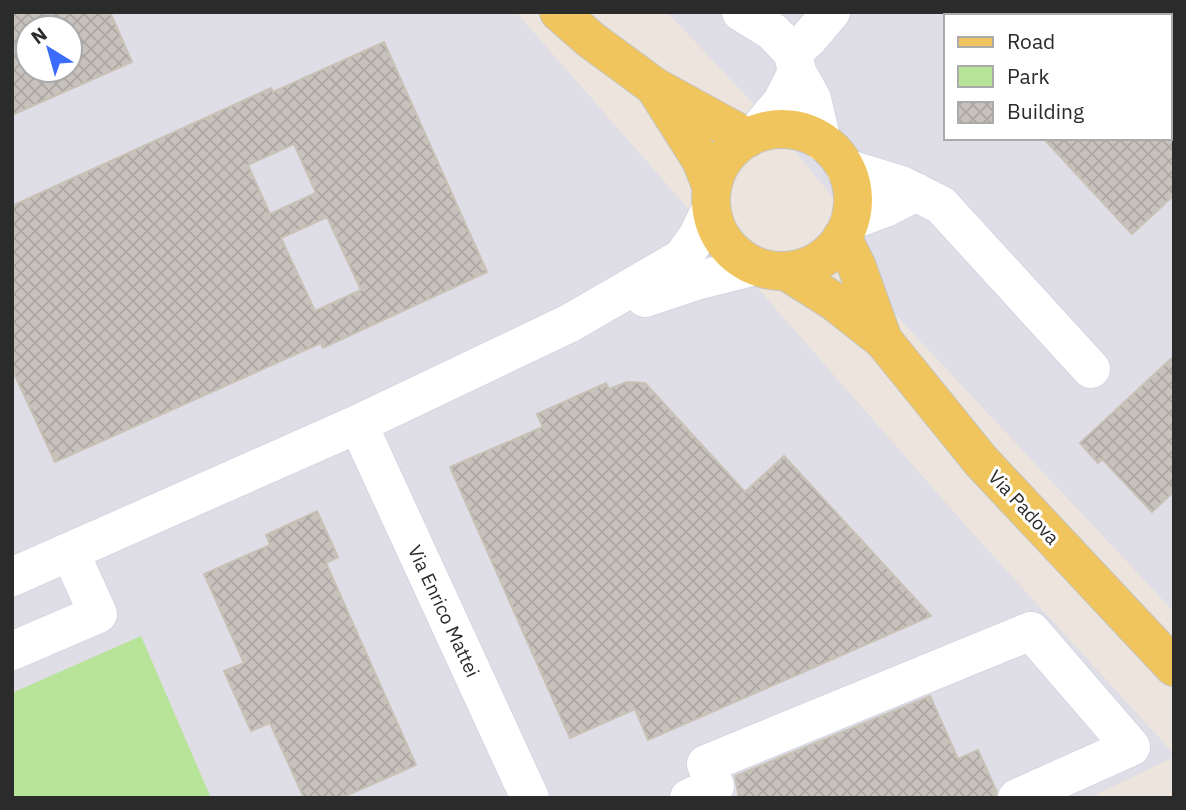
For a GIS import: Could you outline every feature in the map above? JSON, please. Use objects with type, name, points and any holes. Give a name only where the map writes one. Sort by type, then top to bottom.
[{"type":"main road","points":[[559,12],[591,40],[654,87],[752,136]]},
{"type":"main road","points":[[654,87],[701,160],[717,230],[729,247],[770,268],[808,266],[827,255],[846,229],[853,204],[851,186],[834,155],[807,134],[790,130],[772,130],[739,143],[719,167],[712,199]]},
{"type":"main road","name":"Via Padova","points":[[846,229],[883,340]]},
{"type":"main road","name":"Via Padova","points":[[770,268],[835,302],[883,340],[981,461],[1174,667]]},
{"type":"street","points":[[741,12],[773,32],[795,63],[834,155],[941,205],[1080,356]]},
{"type":"street","points":[[752,136],[782,102],[795,63],[809,38],[831,12]]},
{"type":"street","points":[[846,229],[916,192]]},
{"type":"street","points":[[12,577],[358,424],[570,323],[682,258],[697,237],[712,199]]},
{"type":"street","points":[[570,323],[699,280],[770,268]]},
{"type":"street","name":"Via Enrico Mattei","points":[[358,424],[530,798]]},
{"type":"street","points":[[12,651],[98,614],[71,552]]},
{"type":"street","points":[[690,798],[715,786],[706,764],[1031,631],[1131,747],[1017,798]]},
{"type":"shaded area","points":[[12,12],[516,12],[967,527],[1174,754],[1174,757],[1089,798],[12,798]]},
{"type":"shaded area","points":[[667,12],[1174,12],[1174,612],[891,310],[847,214],[765,116]]},
{"type":"green space","points":[[141,636],[211,798],[12,798],[12,693]]},
{"type":"building","points":[[12,12],[110,12],[132,62],[84,83],[84,14],[14,14],[14,84],[82,84],[12,115]]},
{"type":"building","points":[[384,42],[487,272],[323,348],[321,343],[55,462],[12,369],[12,206],[271,88],[273,92]],"holes":[[[294,144],[316,193],[270,214],[248,165]],[[327,217],[361,290],[315,311],[281,238]]]},
{"type":"building","points":[[1174,138],[1174,195],[1132,234],[1045,140]]},
{"type":"building","points":[[1174,356],[1174,491],[1152,512],[1102,459],[1098,463],[1080,443]]},
{"type":"building","points":[[627,382],[645,383],[745,492],[784,456],[931,616],[648,740],[635,709],[570,738],[450,467],[543,427],[537,414],[606,383],[609,389]]},
{"type":"building","points":[[317,511],[338,557],[326,563],[416,765],[341,798],[304,798],[270,723],[251,731],[224,671],[244,663],[204,574],[270,545],[266,535]]},
{"type":"building","points":[[930,696],[958,759],[978,750],[997,792],[995,798],[739,798],[735,776]]}]
